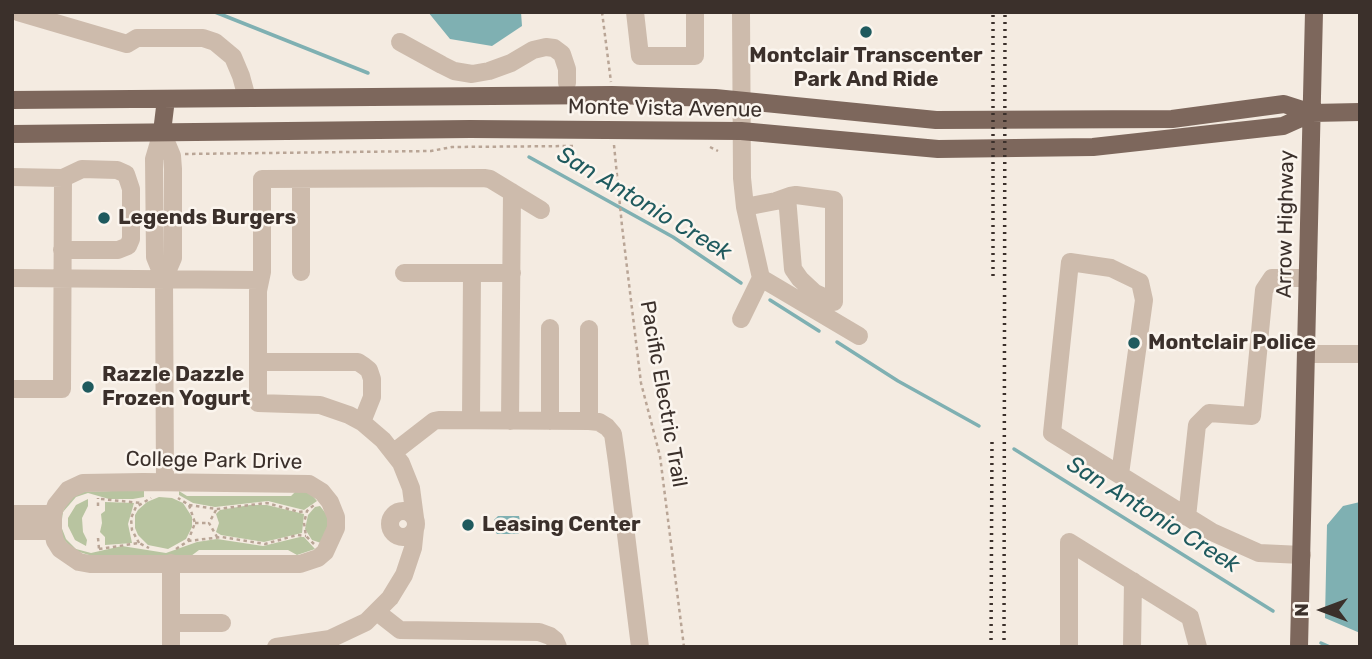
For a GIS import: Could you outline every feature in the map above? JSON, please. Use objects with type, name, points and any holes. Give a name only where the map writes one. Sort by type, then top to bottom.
[{"type":"main road","name":"Arrow Highway","points":[[1299,647],[1314,12]]},
{"type":"main road","name":"Monte Vista Avenue","points":[[12,100],[612,95],[741,100],[936,120],[1172,119],[1284,104],[1312,113],[1360,112]]},
{"type":"main road","points":[[162,132],[166,99]]},
{"type":"main road","name":"Monte Vista Avenue","points":[[12,134],[470,129],[741,131],[938,149],[1093,147],[1283,126],[1312,113]]},
{"type":"street","points":[[18,12],[127,44],[137,38],[203,38],[215,42],[233,57],[242,76],[247,98]]},
{"type":"street","points":[[635,12],[640,56],[695,56],[695,12]]},
{"type":"street","points":[[741,12],[741,131],[745,207],[761,278],[741,319]]},
{"type":"street","points":[[401,42],[454,71],[472,74],[511,63],[533,50],[554,48],[562,54],[567,69],[567,83]]},
{"type":"street","points":[[162,132],[154,159],[155,257],[164,279],[165,491]]},
{"type":"street","points":[[12,177],[63,178],[82,169],[117,170],[126,174],[131,189],[131,234],[128,246],[118,250],[62,250]]},
{"type":"street","points":[[12,389],[62,389],[63,178]]},
{"type":"street","points":[[276,647],[345,641],[390,598],[404,575],[414,548],[415,524],[411,488],[394,452],[362,422],[320,405],[258,403],[262,179],[484,178],[512,191],[541,210]]},
{"type":"street","points":[[301,179],[301,272]]},
{"type":"street","points":[[510,421],[512,191]]},
{"type":"street","points":[[745,207],[787,197],[796,195],[834,200],[834,302],[815,293],[793,269],[787,197]]},
{"type":"street","points":[[1120,474],[1144,300],[1140,282],[1111,268],[1070,262],[1052,433],[1212,532],[1259,552],[1302,555]]},
{"type":"street","points":[[404,273],[512,273]]},
{"type":"street","points":[[471,420],[472,273]]},
{"type":"street","points":[[12,278],[260,279]]},
{"type":"street","points":[[761,278],[859,336]]},
{"type":"street","points":[[1187,517],[1197,425],[1209,412],[1252,416],[1264,290],[1272,278],[1308,278]]},
{"type":"street","points":[[550,328],[550,421]]},
{"type":"street","points":[[589,329],[589,421]]},
{"type":"street","points":[[1306,354],[1360,354]]},
{"type":"street","points":[[258,362],[358,362],[369,370],[372,379],[372,397],[362,422]]},
{"type":"street","points":[[394,452],[434,421],[599,422],[613,434],[640,647]]},
{"type":"street","name":"College Park Drive","points":[[53,523],[61,496],[83,483],[165,491],[302,483],[316,488],[327,497]]},
{"type":"street","points":[[53,523],[55,541],[60,549],[79,562],[170,557],[300,564],[318,558],[325,552],[333,537],[337,523],[327,497]]},
{"type":"street","points":[[12,514],[53,523]]},
{"type":"street","points":[[12,531],[53,523]]},
{"type":"street","points":[[1069,647],[1069,542],[1189,617],[1198,647]]},
{"type":"street","points":[[170,557],[171,647]]},
{"type":"street","points":[[1132,647],[1133,581]]},
{"type":"street","points":[[377,612],[394,628],[400,630],[539,632],[550,636],[558,647]]},
{"type":"street","points":[[171,623],[222,623]]},
{"type":"path","points":[[602,12],[611,82]]},
{"type":"path","points":[[185,155],[574,146]]},
{"type":"path","name":"Pacific Electric Trail","points":[[615,146],[617,185],[641,383],[660,456],[684,647]]},
{"type":"path","points":[[698,147],[711,147],[718,151]]},
{"type":"path","points":[[139,543],[132,530],[133,512],[141,503],[165,491],[189,505],[217,509],[258,503],[275,504],[307,512]]},
{"type":"path","points":[[92,496],[141,503]]},
{"type":"path","points":[[306,536],[303,523],[307,512],[327,497]]},
{"type":"path","points":[[98,498],[98,506]]},
{"type":"path","points":[[170,557],[188,541],[195,523],[189,505]]},
{"type":"path","points":[[209,523],[217,509]]},
{"type":"path","points":[[195,523],[209,523]]},
{"type":"path","points":[[209,523],[217,537]]},
{"type":"path","points":[[188,541],[217,537],[265,544],[297,535],[306,536],[325,552]]},
{"type":"path","points":[[98,538],[99,548]]},
{"type":"path","points":[[92,550],[139,543],[155,551]]},
{"type":"green space","points":[[144,490],[144,497],[133,499],[109,499],[88,493],[76,497],[63,512],[61,526],[66,539],[76,549],[91,553],[122,546],[166,553],[197,542],[217,539],[263,546],[300,537],[304,537],[315,549],[297,555],[288,550],[199,550],[191,556],[92,556],[73,550],[63,539],[59,520],[68,500],[80,492]]},
{"type":"green space","points":[[179,491],[187,496],[291,496],[296,491],[311,494],[317,501],[304,510],[268,501],[215,507],[193,503],[179,495]]},
{"type":"green space","points":[[159,497],[172,498],[183,503],[192,517],[192,527],[186,539],[168,549],[148,545],[135,528],[135,515],[138,510]]},
{"type":"green space","points":[[88,499],[88,506],[82,518],[86,546],[75,540],[68,526],[68,518],[76,505]]},
{"type":"green space","points":[[105,502],[134,503],[128,524],[132,543],[105,545],[105,537],[100,532]]},
{"type":"green space","points":[[267,505],[304,514],[302,533],[264,542],[216,532],[219,523],[216,514],[220,510]]},
{"type":"green space","points":[[320,506],[327,515],[328,527],[321,543],[312,540],[305,529],[308,515],[315,507]]},
{"type":"water","points":[[428,12],[521,12],[522,26],[492,46],[450,39]]},
{"type":"water","points":[[1360,502],[1360,633],[1325,618],[1327,525],[1343,506]]},
{"type":"water","points":[[498,516],[519,516],[522,530],[518,534],[497,534],[494,520]]},
{"type":"waterway","name":"San Antonio Creek","points":[[215,12],[368,73]]},
{"type":"waterway","name":"San Antonio Creek","points":[[529,157],[673,237],[741,283]]},
{"type":"waterway","name":"San Antonio Creek","points":[[770,300],[819,331]]},
{"type":"waterway","name":"San Antonio Creek","points":[[837,342],[898,381],[979,426]]},
{"type":"waterway","name":"San Antonio Creek","points":[[1014,449],[1273,611]]},
{"type":"waterway","name":"San Antonio Creek","points":[[1321,643],[1330,647]]},
{"type":"railway","points":[[993,12],[993,276]]},
{"type":"railway","points":[[1004,647],[1005,12]]},
{"type":"railway","points":[[991,647],[992,440]]},
{"type":"place","name":"Montclair Transcenter Park And Ride","points":[[866,32]]},
{"type":"place","name":"Legends Burgers","points":[[104,218]]},
{"type":"place","name":"Montclair Police","points":[[1134,343]]},
{"type":"place","name":"Razzle Dazzle Frozen Yogurt","points":[[88,387]]},
{"type":"place","name":"Leasing Center","points":[[468,525]]}]
